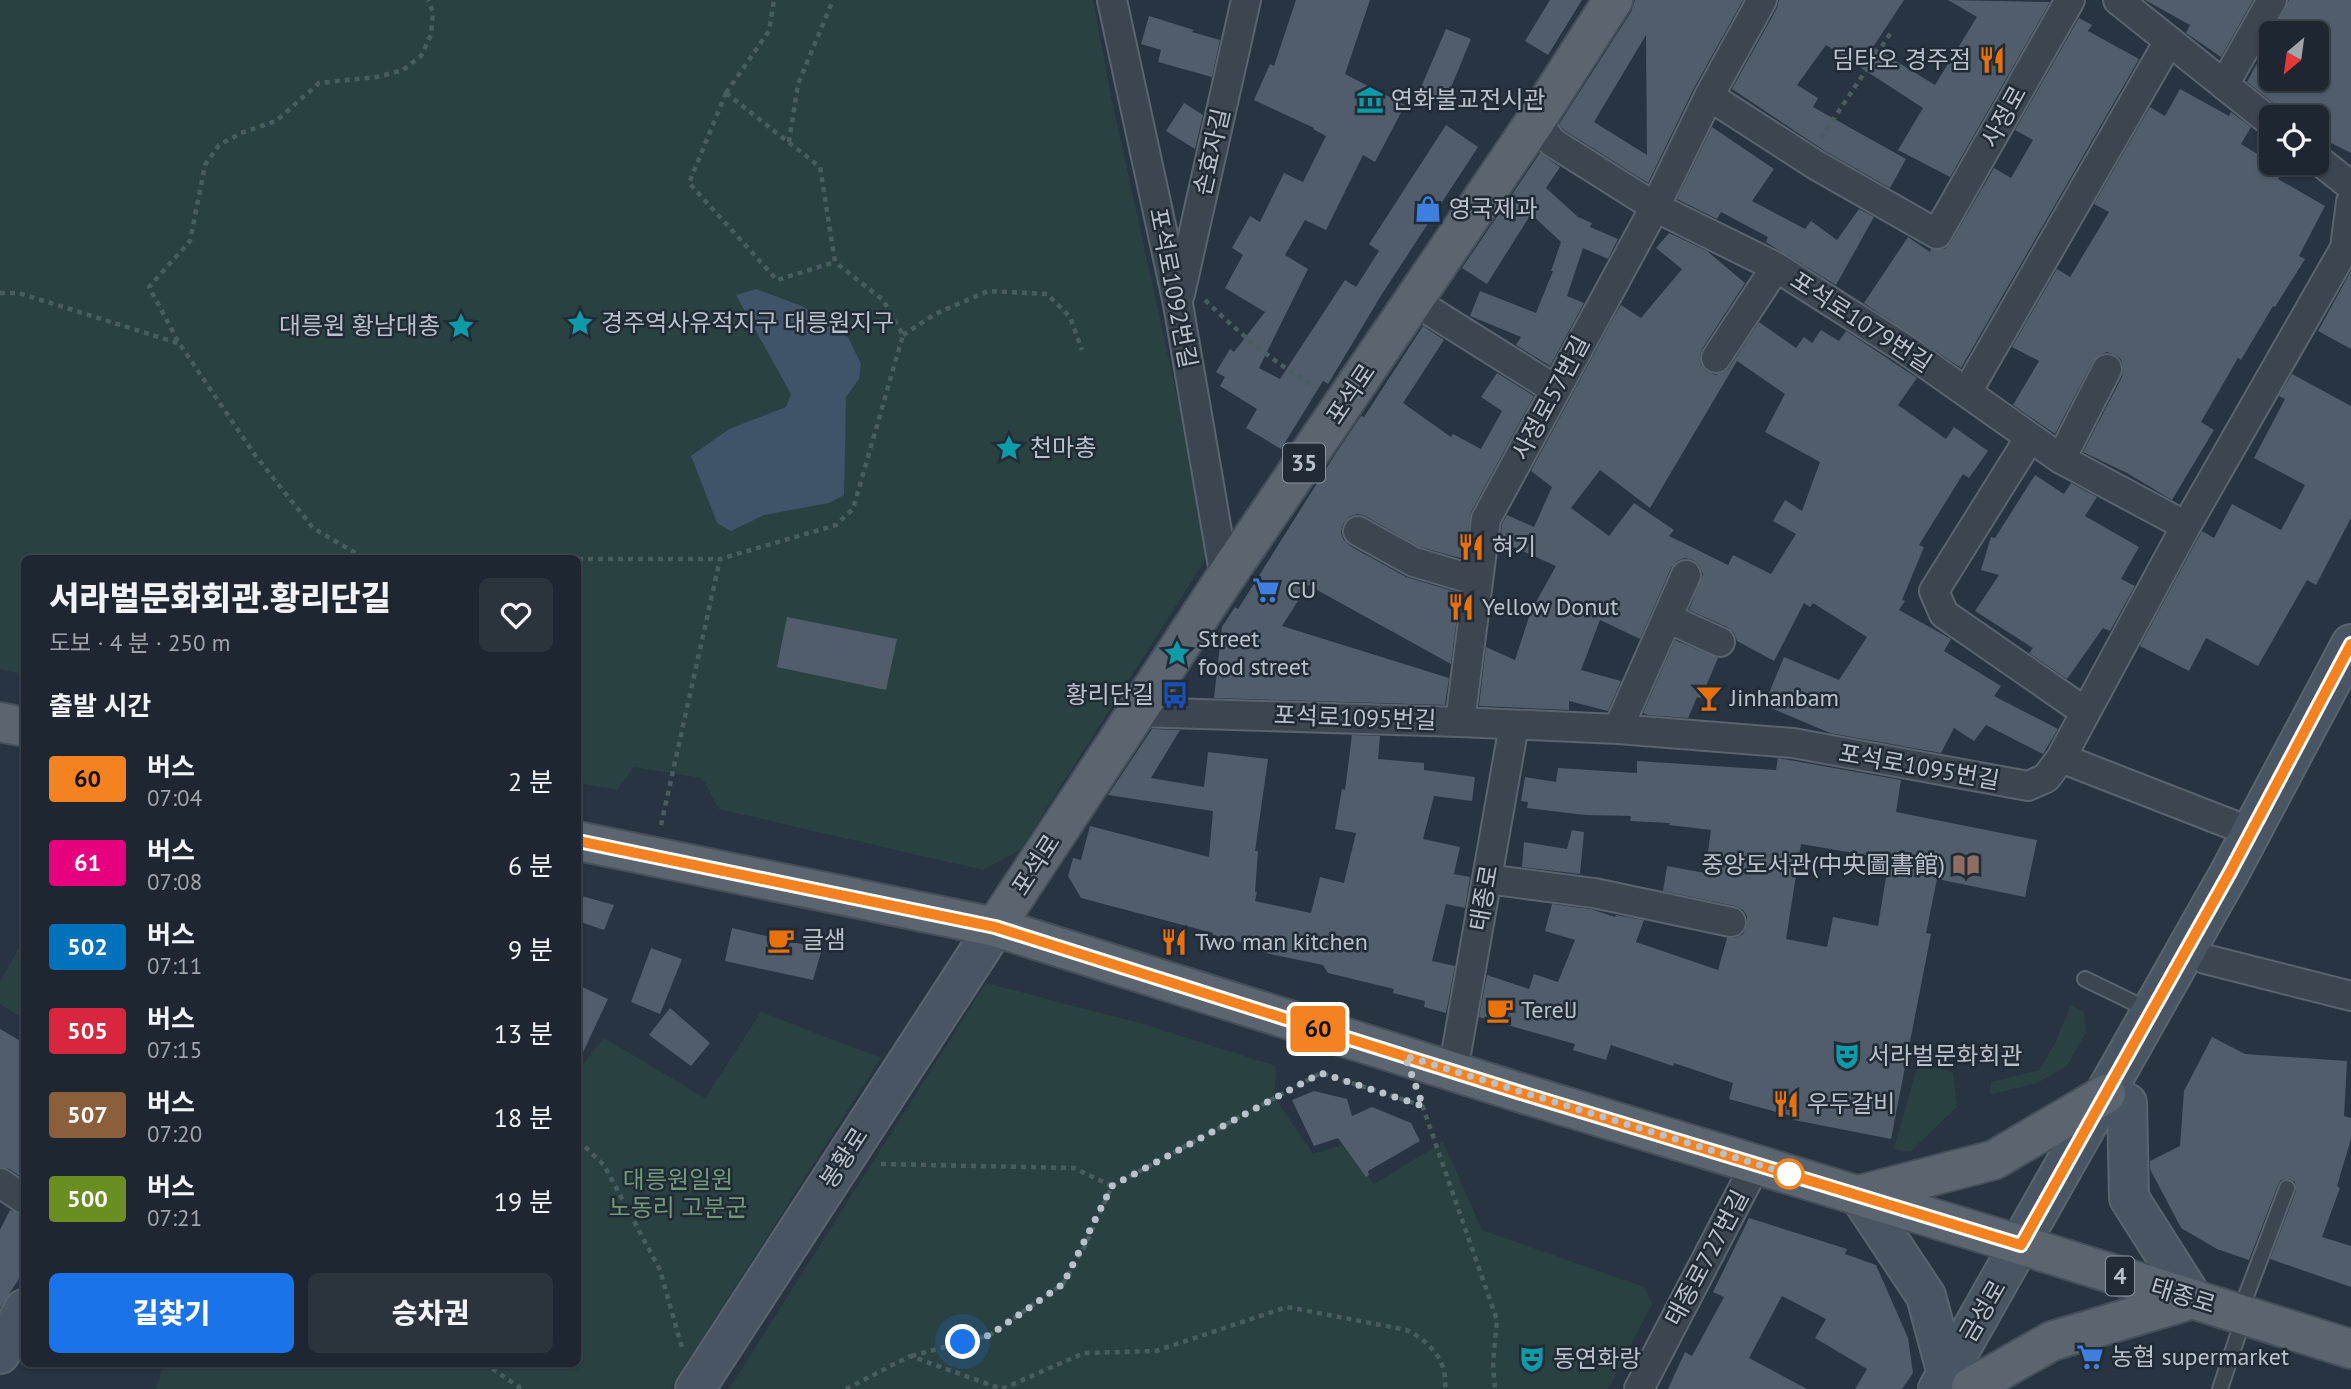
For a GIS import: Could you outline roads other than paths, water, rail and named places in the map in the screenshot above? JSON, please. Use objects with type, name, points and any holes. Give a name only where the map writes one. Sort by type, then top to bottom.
[{"type":"main road","name":"포석로","points":[[995,927],[1226,578],[1536,120],[1613,0]]},
{"type":"main road","points":[[0,722],[21,726]]},
{"type":"main road","name":"태종로","points":[[581,842],[995,927],[1453,1072],[1859,1195],[2351,1349]]},
{"type":"main road","points":[[1859,1195],[1994,1160],[2117,1099]]},
{"type":"main road","points":[[1957,1385],[2052,1341],[2193,1299]]},
{"type":"street","name":"포석로1092번길","points":[[1111,0],[1181,291],[1226,578]]},
{"type":"street","name":"손효자길","points":[[1181,291],[1246,0]]},
{"type":"street","name":"사정로57번길","points":[[1460,722],[1486,519],[1655,206],[1709,96],[1762,0]]},
{"type":"street","name":"사정로","points":[[1709,96],[1807,159],[1937,234],[2070,0]]},
{"type":"street","points":[[2118,0],[2259,112]]},
{"type":"street","points":[[2224,85],[2272,0]]},
{"type":"street","points":[[1967,392],[2168,41]]},
{"type":"street","name":"포석로1079번길","points":[[1536,120],[1552,142],[1655,206],[1776,267],[1902,347],[2029,439],[2186,526]]},
{"type":"street","points":[[2329,169],[2351,186]]},
{"type":"street","name":"포석로1095번길","points":[[1137,712],[1618,729],[1793,743],[2028,786],[2046,778],[2061,758],[2186,526],[2345,248],[2351,202]]},
{"type":"street","points":[[1716,358],[1776,267]]},
{"type":"street","points":[[1413,301],[1556,390]]},
{"type":"street","points":[[2061,459],[2107,369]]},
{"type":"street","points":[[2029,439],[1934,591],[1944,614],[2084,711]]},
{"type":"street","points":[[1358,531],[1414,562],[1478,581]]},
{"type":"street","points":[[1618,729],[1686,575]]},
{"type":"street","points":[[1667,618],[1720,642]]},
{"type":"street","name":"금성로","points":[[1957,1385],[2162,1017],[2251,832],[2351,644]]},
{"type":"street","name":"금성로","points":[[2162,1017],[2206,959],[2351,692]]},
{"type":"street","name":"태종로","points":[[1453,1072],[1514,725]]},
{"type":"street","points":[[2061,758],[2251,832]]},
{"type":"street","points":[[1487,879],[1594,892],[1731,922]]},
{"type":"street","name":"봉황로","points":[[695,1389],[995,927]]},
{"type":"street","points":[[2206,959],[2351,996]]},
{"type":"street","points":[[2117,1099],[2129,1198],[2193,1299]]},
{"type":"street","name":"태종로727번길","points":[[1639,1389],[1756,1164]]},
{"type":"street","points":[[0,1183],[21,1197]]},
{"type":"street","points":[[1859,1195],[1926,1296],[1957,1385]]},
{"type":"street","points":[[0,1353],[21,1314]]},
{"type":"lane","points":[[2085,979],[2162,1017]]},
{"type":"lane","points":[[2220,1389],[2242,1315],[2287,1188]]},
{"type":"water","points":[[756,289],[802,306],[848,337],[861,364],[859,379],[846,397],[844,495],[829,503],[764,515],[731,531],[717,523],[691,456],[729,429],[786,407],[791,394],[736,295]]},
{"type":"place","name":"딤타오 경주점","points":[[1992,60]]},
{"type":"place","name":"연화불교전시관","points":[[1370,100]]},
{"type":"place","name":"영국제과","points":[[1428,209]]},
{"type":"place","name":"경주역사유적지구 대릉원지구","points":[[580,323]]},
{"type":"place","name":"대릉원 황남대총","points":[[461,326]]},
{"type":"place","name":"천마총","points":[[1009,448]]},
{"type":"place","name":"혀기","points":[[1471,547]]},
{"type":"place","name":"CU","points":[[1266,590]]},
{"type":"place","name":"Yellow Donut","points":[[1461,607]]},
{"type":"place","name":"Street food street","points":[[1177,653]]},
{"type":"place","name":"황리단길","points":[[1175,695]]},
{"type":"place","name":"Jinhanbam","points":[[1709,698]]},
{"type":"place","name":"중앙도서관(中央圖書館)","points":[[1966,865]]},
{"type":"place","name":"글샘","points":[[781,940]]},
{"type":"place","name":"Two man kitchen","points":[[1174,942]]},
{"type":"place","name":"TerelJ","points":[[1500,1010]]},
{"type":"place","name":"서라벌문화회관","points":[[1847,1056]]},
{"type":"place","name":"우두갈비","points":[[1786,1104]]},
{"type":"place","name":"농협 supermarket","points":[[2090,1357]]},
{"type":"place","name":"동연화랑","points":[[1532,1359]]},
{"type":"park label","name":"대릉원일원 노동리 고분군","points":[[678,1194]]}]
